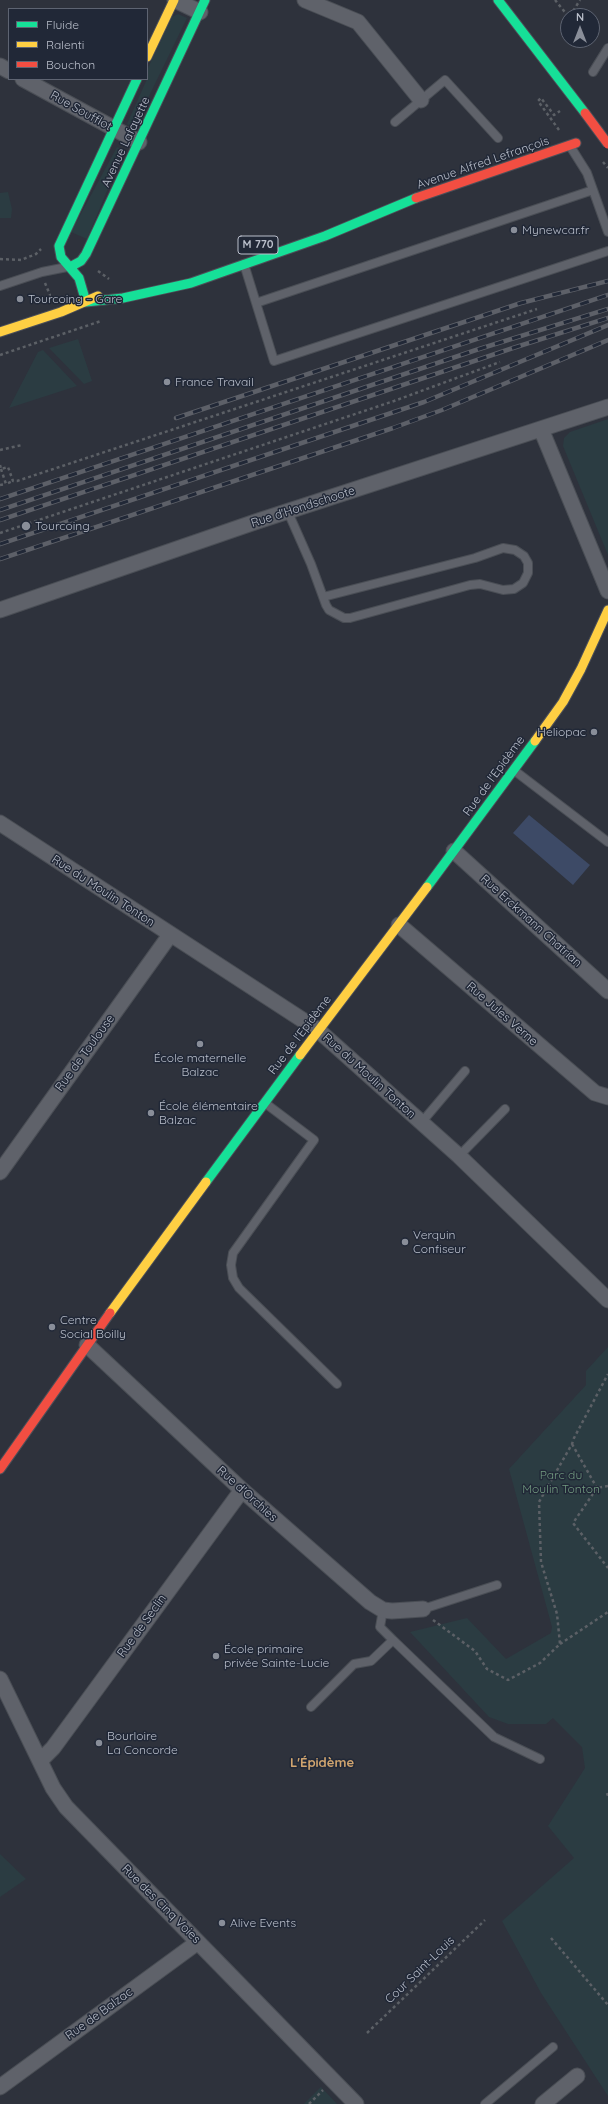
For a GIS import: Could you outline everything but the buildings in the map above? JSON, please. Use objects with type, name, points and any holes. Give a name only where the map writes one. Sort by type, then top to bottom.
[{"type":"main road","points":[[148,55],[175,0]]},
{"type":"main road","points":[[498,0],[608,144]]},
{"type":"main road","name":"Avenue Lafayette","points":[[70,266],[81,260],[86,254],[203,6]]},
{"type":"main road","name":"Avenue Lafayette","points":[[86,302],[79,278],[61,257],[59,250],[60,243],[137,80]]},
{"type":"main road","name":"Avenue Alfred Lefrançois","points":[[86,302],[123,298],[172,288],[244,264],[344,228],[398,205],[573,144]]},
{"type":"main road","name":"Avenue Alfred Lefrançois","points":[[345,217],[398,205]]},
{"type":"main road","name":"M 770","points":[[0,332],[86,302],[112,289]]},
{"type":"main road","name":"Rue de l'Epidème","points":[[0,1470],[87,1345],[264,1103],[399,925],[571,690],[608,610]]},
{"type":"street","points":[[175,0],[203,6]]},
{"type":"street","points":[[305,0],[358,22],[421,100]]},
{"type":"street","name":"Rue Soufflot","points":[[25,80],[113,130],[139,142]]},
{"type":"street","name":"Rue d'Hondschoote","points":[[0,610],[288,512],[608,407]]},
{"type":"street","points":[[541,429],[608,591]]},
{"type":"street","name":"Rue du Moulin Tonton","points":[[0,823],[318,1030],[459,1156],[608,1300]]},
{"type":"street","name":"Rue Erckmann Chatrian","points":[[454,851],[608,991]]},
{"type":"street","name":"Rue Jules Verne","points":[[399,925],[595,1093],[608,1097]]},
{"type":"street","name":"Rue de Toulouse","points":[[0,1172],[170,935]]},
{"type":"street","name":"Rue d'Orchies","points":[[87,1345],[242,1490],[370,1602],[383,1610],[400,1612],[423,1609]]},
{"type":"street","name":"Rue de Seclin","points":[[40,1761],[53,1748],[242,1490]]},
{"type":"street","name":"Rue des Cinq Voies","points":[[0,1679],[53,1788],[66,1807],[356,2104]]},
{"type":"street","name":"Rue de Balzac","points":[[0,2087],[198,1942]]},
{"type":"street","points":[[543,2104],[577,2076]]},
{"type":"lane","points":[[593,72],[608,48]]},
{"type":"lane","points":[[395,122],[445,80],[498,138]]},
{"type":"lane","points":[[573,144],[587,173],[608,232]]},
{"type":"lane","points":[[256,303],[593,190]]},
{"type":"lane","points":[[244,264],[274,361],[608,251]]},
{"type":"lane","points":[[0,286],[42,272],[70,266]]},
{"type":"lane","points":[[288,512],[323,597],[329,610],[333,614],[350,618],[470,585],[480,584],[504,590],[514,589],[523,583],[528,573],[528,563],[524,556],[515,550],[503,548],[475,558],[323,597]]},
{"type":"lane","points":[[513,770],[608,842]]},
{"type":"lane","points":[[421,1123],[466,1071]]},
{"type":"lane","points":[[264,1103],[314,1140],[233,1253],[231,1265],[233,1278],[239,1288],[337,1384]]},
{"type":"lane","points":[[459,1156],[504,1109]]},
{"type":"lane","points":[[423,1609],[497,1585]]},
{"type":"lane","points":[[383,1610],[380,1627],[494,1737],[540,1760]]},
{"type":"lane","points":[[311,1707],[354,1664],[371,1661],[394,1640]]},
{"type":"lane","points":[[485,2104],[553,2047]]},
{"type":"path","points":[[555,0],[562,8]]},
{"type":"path","points":[[554,115],[541,98],[538,101],[556,126]]},
{"type":"path","points":[[0,259],[21,260],[36,254]]},
{"type":"path","points":[[45,283],[50,295],[55,294]]},
{"type":"path","points":[[0,485],[282,394],[537,309]]},
{"type":"path","points":[[0,355],[108,319]]},
{"type":"path","points":[[0,533],[386,404],[500,362]]},
{"type":"path","points":[[0,450],[22,445]]},
{"type":"path","points":[[6,484],[0,468],[8,467],[13,481]]},
{"type":"path","points":[[560,1644],[557,1614],[541,1562],[539,1502],[572,1444],[608,1374]]},
{"type":"path","points":[[572,1444],[597,1488]]},
{"type":"path","points":[[608,1486],[597,1488],[573,1523],[608,1568]]},
{"type":"path","points":[[423,1609],[436,1623],[475,1651],[488,1669],[508,1680],[540,1663],[560,1644],[608,1612]]},
{"type":"path","name":"Cour Saint-Louis","points":[[368,2033],[485,1920]]},
{"type":"path","points":[[552,1938],[608,2004]]},
{"type":"green space","points":[[178,14],[187,18],[134,127],[131,127],[127,124],[147,80],[148,80],[148,68],[172,17]]},
{"type":"green space","points":[[117,147],[124,150],[87,239],[71,232]]},
{"type":"green space","points":[[8,192],[12,209],[11,218],[0,218],[0,193]]},
{"type":"green space","points":[[78,339],[92,381],[84,384],[49,348]]},
{"type":"green space","points":[[43,350],[77,386],[9,408],[38,352]]},
{"type":"green space","points":[[608,419],[608,555],[563,446],[564,438],[570,432]]},
{"type":"green space","name":"Parc du Moulin Tonton","points":[[608,1347],[608,2096],[541,1993],[502,1921],[574,1858],[548,1826],[585,1768],[582,1747],[553,1718],[546,1724],[508,1724],[489,1717],[410,1632],[467,1618],[506,1659],[551,1633],[552,1627],[509,1469],[586,1385],[586,1371]]},
{"type":"green space","points":[[0,1854],[26,1879],[0,1897]]},
{"type":"green space","points":[[321,2087],[337,2104],[304,2104]]},
{"type":"water","points":[[529,815],[590,865],[573,885],[513,833]]},
{"type":"railway","points":[[176,418],[521,303],[608,281]]},
{"type":"railway","points":[[0,499],[608,295]]},
{"type":"railway","points":[[0,510],[476,350],[608,309]]},
{"type":"railway","points":[[0,520],[513,348],[608,318]]},
{"type":"railway","points":[[0,544],[424,402],[608,325]]},
{"type":"railway","points":[[0,559],[393,428],[442,410],[608,340]]},
{"type":"traffic: fast","points":[[70,267],[81,261],[86,254],[205,0]]},
{"type":"traffic: fast","points":[[498,0],[585,113]]},
{"type":"traffic: fast","points":[[86,302],[79,278],[61,257],[59,246],[137,80]]},
{"type":"traffic: fast","points":[[86,302],[123,298],[191,283],[325,236],[416,198]]},
{"type":"traffic: fast","points":[[427,887],[535,741]]},
{"type":"traffic: fast","points":[[206,1182],[300,1055]]},
{"type":"traffic: slow","points":[[148,55],[174,0]]},
{"type":"traffic: slow","points":[[0,332],[61,312],[98,296]]},
{"type":"traffic: slow","points":[[535,741],[563,702],[581,669],[608,610]]},
{"type":"traffic: slow","points":[[300,1055],[427,887]]},
{"type":"traffic: slow","points":[[110,1313],[206,1182]]},
{"type":"traffic: jam","points":[[585,113],[608,144]]},
{"type":"traffic: jam","points":[[416,198],[576,143]]},
{"type":"traffic: jam","points":[[0,1469],[110,1313]]},
{"type":"place","name":"Mynewcar.fr","points":[[514,230]]},
{"type":"place","name":"Tourcoing – Gare","points":[[20,299]]},
{"type":"place","name":"France Travail","points":[[167,382]]},
{"type":"place","name":"Tourcoing","points":[[26,526]]},
{"type":"place","name":"Heliopac","points":[[594,732]]},
{"type":"place","name":"École maternelle Balzac","points":[[200,1044]]},
{"type":"place","name":"École élémentaire Balzac","points":[[151,1113]]},
{"type":"place","name":"Verquin Confiseur","points":[[405,1242]]},
{"type":"place","name":"Centre Social Boilly","points":[[52,1327]]},
{"type":"place","name":"École primaire privée Sainte-Lucie","points":[[216,1656]]},
{"type":"place","name":"Bourloire La Concorde","points":[[99,1743]]},
{"type":"place","name":"Alive Events","points":[[222,1923]]},
{"type":"district","name":"L'Épidème","points":[[322,1763]]}]
